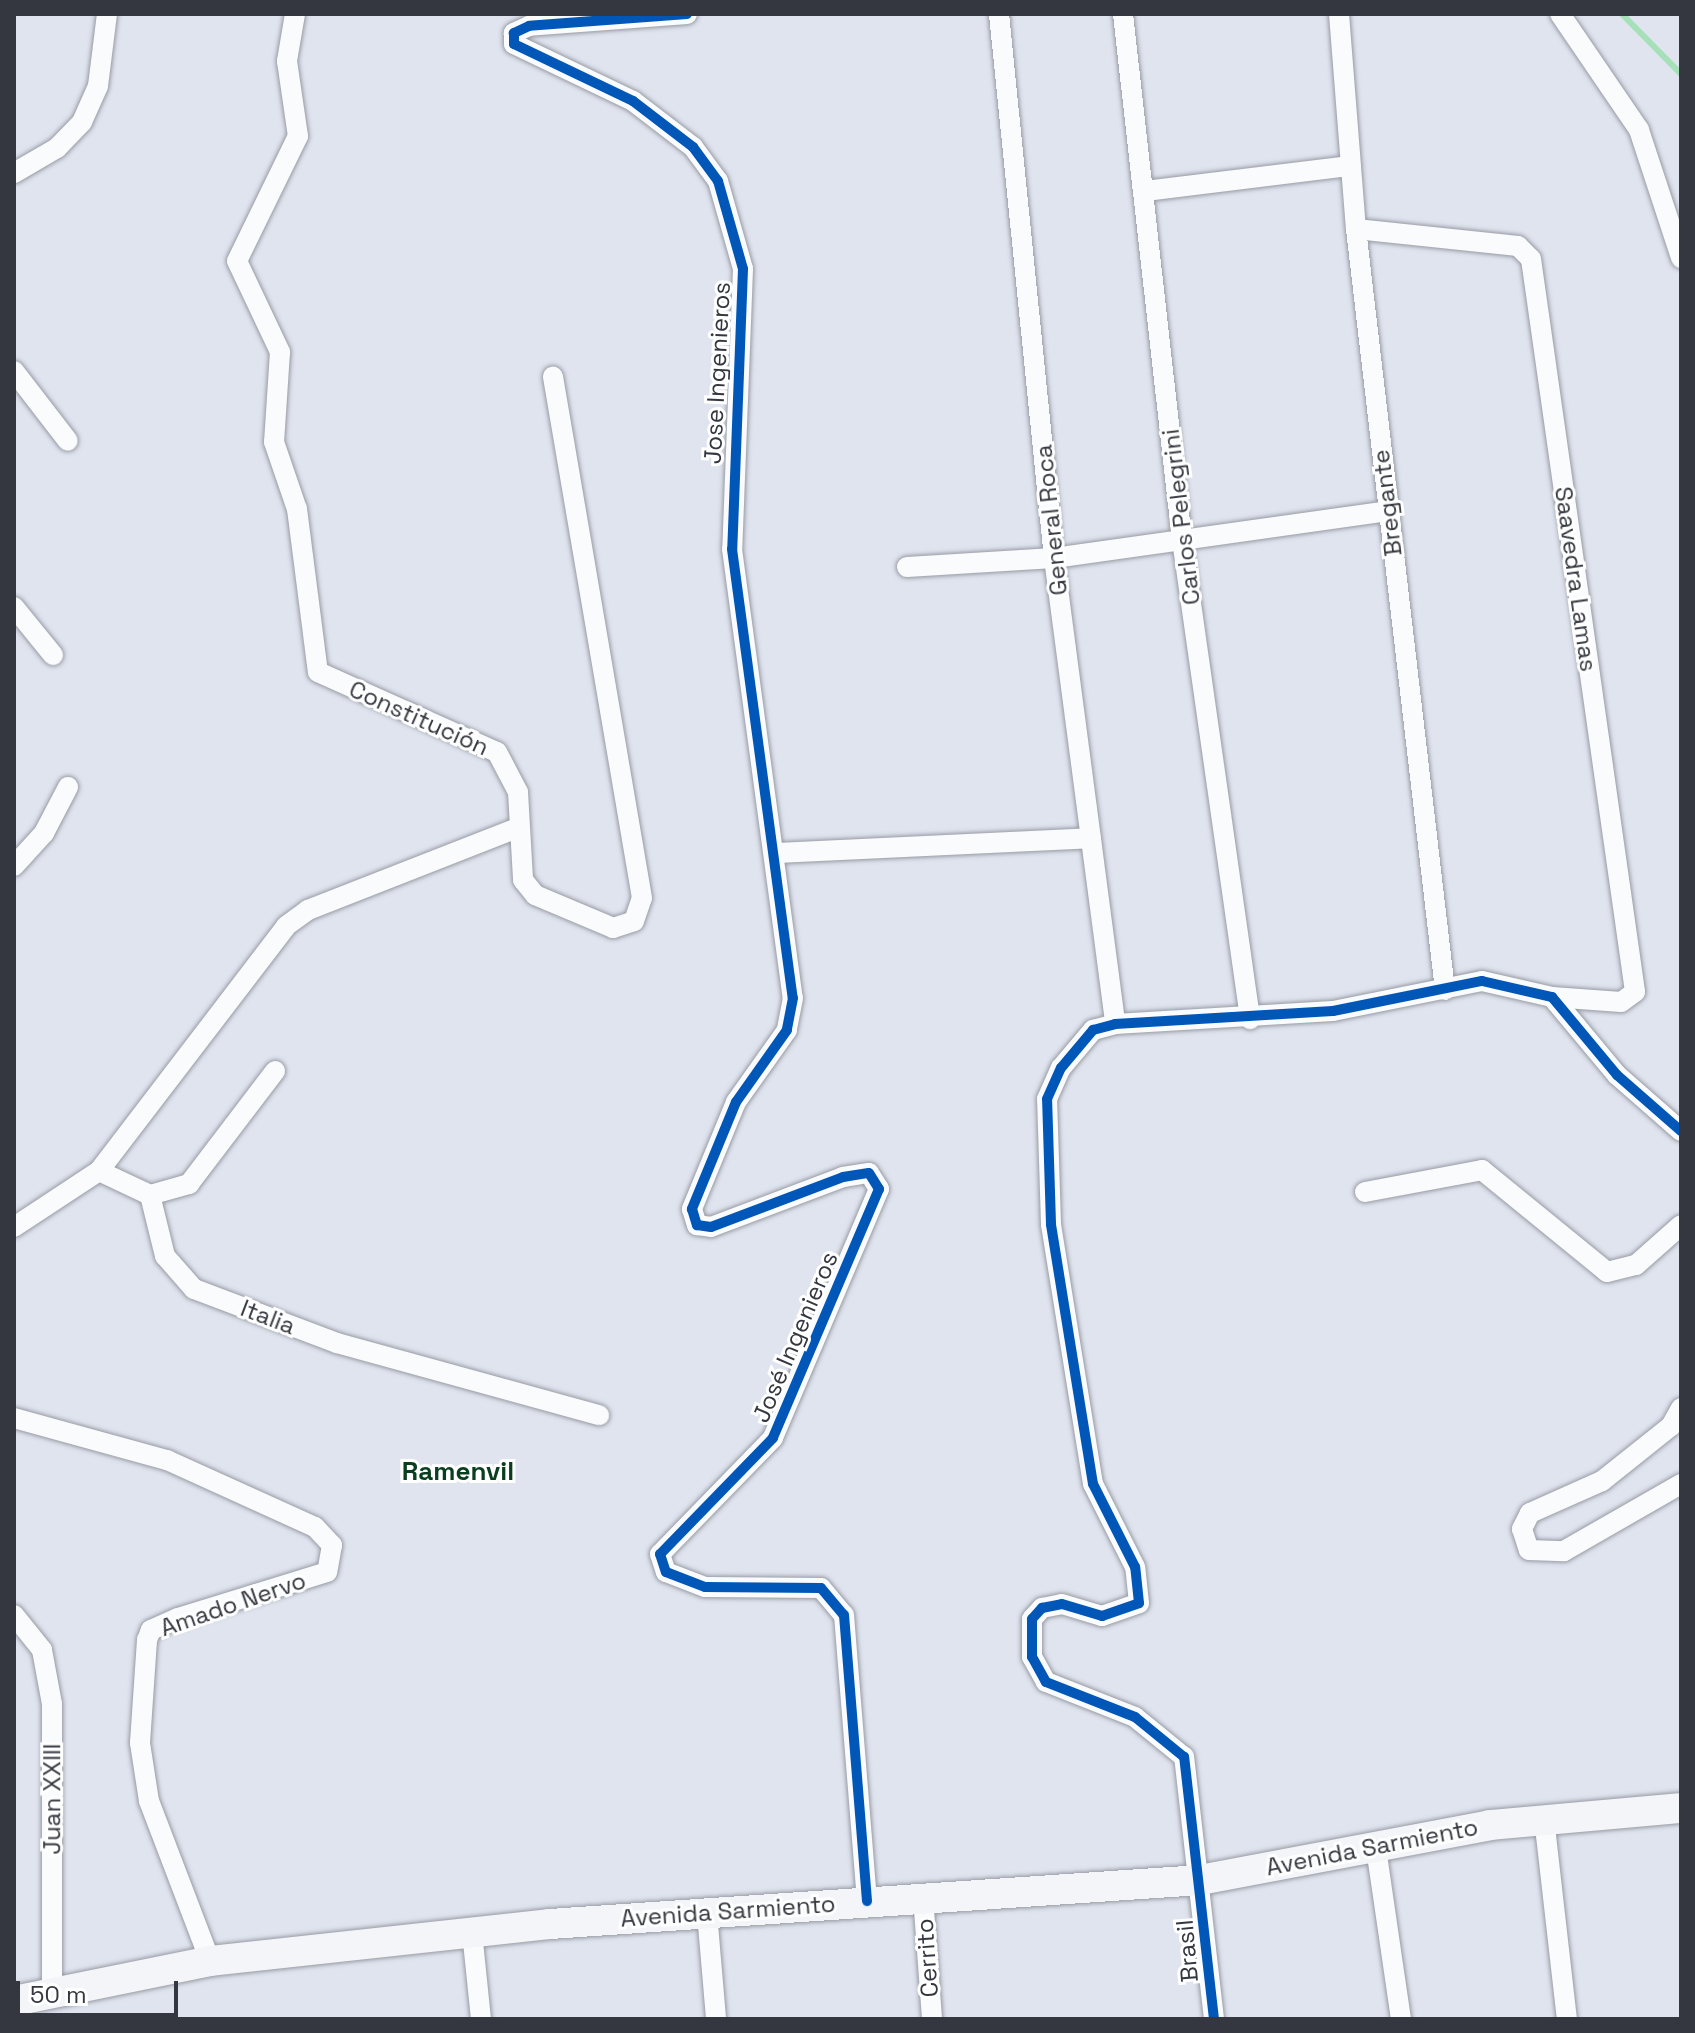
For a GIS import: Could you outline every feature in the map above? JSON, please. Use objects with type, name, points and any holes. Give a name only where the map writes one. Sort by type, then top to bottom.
[{"type":"street","points":[[14,173],[57,148],[82,122],[98,86],[107,14]]},
{"type":"street","name":"Constitución","points":[[295,14],[287,61],[298,136],[237,261],[280,352],[274,442],[305,552],[310,648],[326,676],[497,752],[518,792],[517,857],[535,895],[593,925],[634,921],[642,898],[553,377]]},
{"type":"street","name":"Jose Ingenieros","points":[[687,14],[529,26],[514,33],[514,44],[633,101],[693,147],[718,181],[734,222],[743,269],[732,549],[789,953]]},
{"type":"street","name":"General Roca","points":[[999,14],[1054,558],[1115,1024]]},
{"type":"street","name":"Carlos Pelegrini","points":[[1123,14],[1182,540],[1250,1019]]},
{"type":"street","name":"Bregante","points":[[1339,14],[1356,229],[1445,990]]},
{"type":"street","points":[[1560,14],[1639,130],[1681,258]]},
{"type":"street","points":[[1145,191],[1350,166]]},
{"type":"street","name":"Saavedra Lamas","points":[[1356,229],[1518,246],[1531,259],[1635,992],[1621,1002],[1552,997]]},
{"type":"street","points":[[14,371],[68,441]]},
{"type":"street","points":[[907,567],[1054,558],[1388,511]]},
{"type":"street","points":[[14,607],[53,655]]},
{"type":"street","points":[[14,866],[44,833],[68,787]]},
{"type":"street","points":[[14,1227],[99,1171],[286,926],[308,910],[517,828]]},
{"type":"street","points":[[776,853],[1091,838]]},
{"type":"street","name":"José Ingenieros","points":[[789,953],[787,1030],[736,1102],[699,1180],[697,1225],[753,1214],[843,1177],[869,1173],[879,1189],[773,1438],[660,1554],[666,1572],[705,1587],[821,1588],[844,1615],[867,1901]]},
{"type":"street","points":[[1115,1024],[1250,1019],[1445,990],[1482,981],[1552,997],[1617,1075],[1681,1131]]},
{"type":"street","name":"Brasil","points":[[1115,1024],[1093,1030],[1061,1068],[1047,1099],[1044,1148],[1093,1484],[1135,1567],[1139,1603],[1102,1616],[1062,1604],[1042,1608],[1029,1636],[1046,1682],[1135,1717],[1184,1757],[1214,2019]]},
{"type":"street","points":[[99,1171],[150,1195],[189,1184],[275,1071]]},
{"type":"street","points":[[1365,1192],[1482,1170],[1607,1272],[1636,1265],[1681,1225]]},
{"type":"street","name":"Italia","points":[[150,1195],[165,1256],[194,1289],[337,1343],[599,1415]]},
{"type":"street","points":[[1681,1408],[1671,1426],[1602,1481],[1530,1513],[1522,1529],[1529,1550],[1564,1551],[1681,1484]]},
{"type":"street","name":"Amado Nervo","points":[[14,1418],[167,1460],[315,1527],[332,1545],[327,1572],[178,1618],[151,1630],[147,1640],[140,1743],[149,1801],[210,1961]]},
{"type":"street","name":"Juan XXIII","points":[[14,1615],[42,1650],[52,1704],[52,1995]]},
{"type":"street","name":"Avenida Sarmiento","points":[[14,2001],[210,1961],[472,1932],[923,1896],[1200,1880],[1544,1818],[1681,1808]]},
{"type":"street","points":[[1544,1818],[1567,2019]]},
{"type":"street","points":[[1376,1848],[1401,2019]]},
{"type":"street","name":"Cerrito","points":[[923,1896],[932,2019]]},
{"type":"street","points":[[707,1913],[716,2019]]},
{"type":"street","points":[[472,1932],[481,2019]]},
{"type":"waterway","points":[[1622,14],[1681,74]]},
{"type":"cycle path","points":[[687,14],[529,26],[514,33],[514,44],[633,101],[693,147],[718,181],[743,269],[732,549],[793,998],[787,1030],[736,1102],[692,1209],[697,1225],[711,1227],[843,1177],[869,1173],[879,1189],[773,1438],[660,1554],[666,1572],[705,1587],[821,1588],[844,1615],[867,1901]]},
{"type":"cycle path","points":[[1214,2019],[1184,1757],[1135,1717],[1046,1682],[1032,1657],[1032,1619],[1042,1608],[1062,1604],[1102,1616],[1139,1603],[1135,1567],[1093,1484],[1051,1224],[1047,1099],[1061,1068],[1093,1030],[1115,1024],[1333,1011],[1482,981],[1552,997],[1617,1075],[1681,1131]]},
{"type":"district","name":"Ramenvil","points":[[458,1472]]}]
